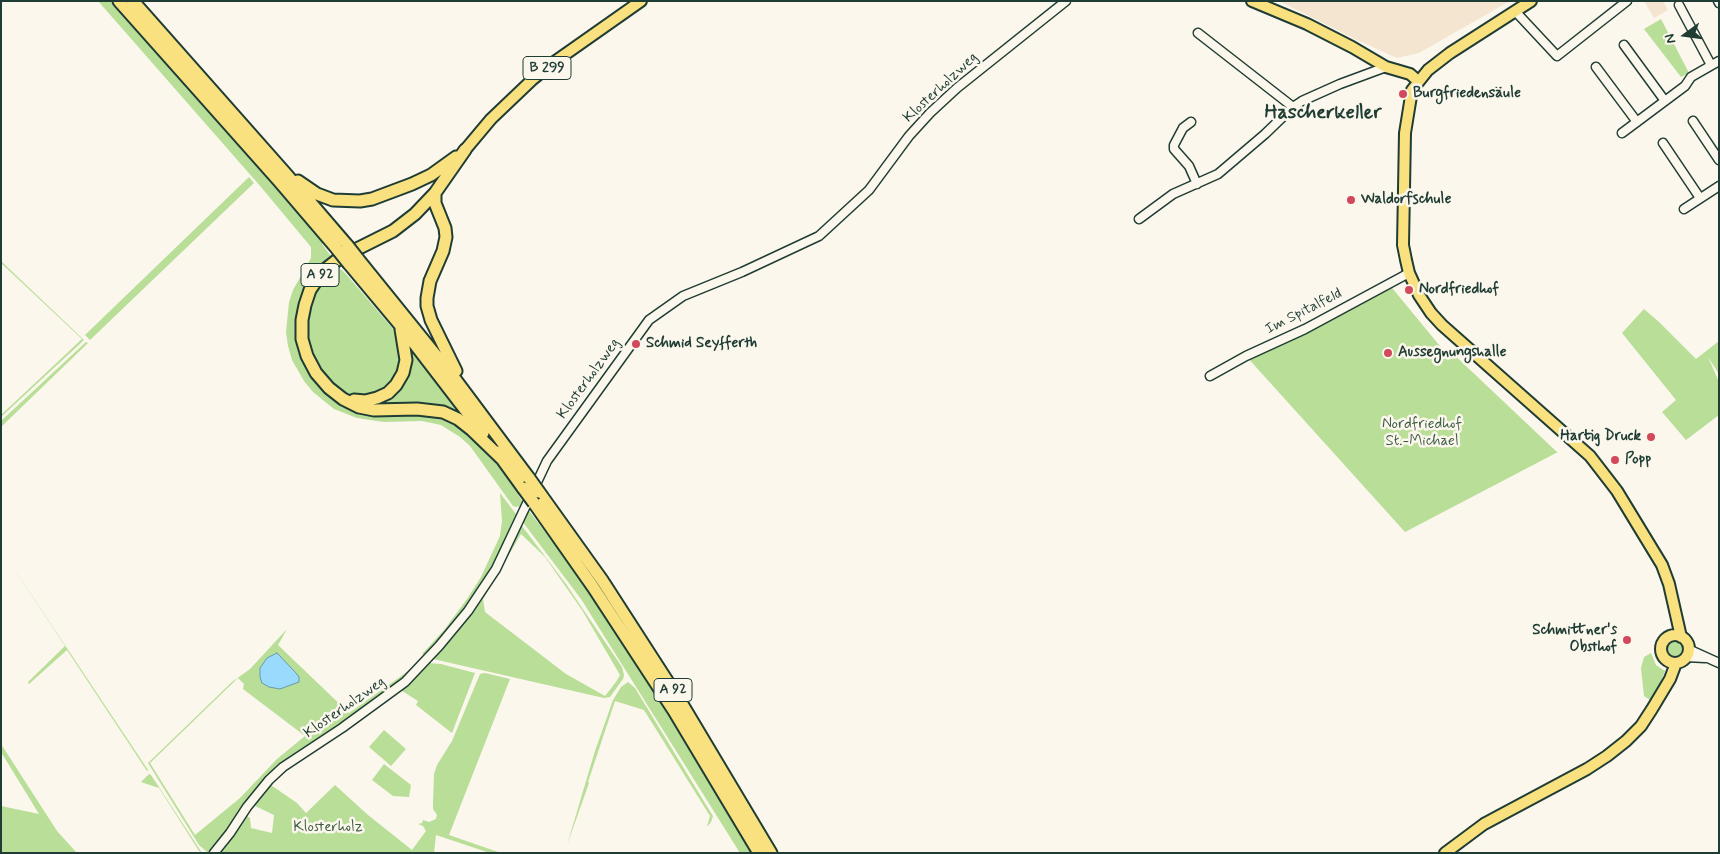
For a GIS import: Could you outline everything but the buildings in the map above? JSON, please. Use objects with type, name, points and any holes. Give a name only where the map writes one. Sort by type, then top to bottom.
[{"type":"highway","name":"A 92","points":[[119,1],[279,181],[408,318],[470,399],[536,497],[602,580],[682,704],[771,853]]},
{"type":"highway","name":"A 92","points":[[133,1],[286,174],[342,247]]},
{"type":"highway","name":"A 92","points":[[286,174],[326,197],[344,202],[360,201],[372,199],[423,179],[465,150]]},
{"type":"highway","name":"A 92","points":[[343,399],[329,388],[316,373],[304,348],[302,320],[310,290],[327,267],[348,253],[393,231],[415,214],[435,193],[465,150]]},
{"type":"highway","points":[[435,193],[435,203],[445,228],[446,237],[443,251],[428,290],[428,313],[470,399]]},
{"type":"highway","name":"A 92","points":[[354,261],[501,458],[526,483]]},
{"type":"highway","points":[[343,399],[371,400],[383,396],[396,385],[403,373],[406,360],[400,325]]},
{"type":"highway","points":[[343,399],[360,407],[374,410],[417,409],[443,412],[458,419],[472,430],[501,458]]},
{"type":"highway","name":"A 92","points":[[536,497],[674,711],[759,853]]},
{"type":"main road","name":"B 299","points":[[465,150],[491,119],[533,79],[641,1]]},
{"type":"main road","points":[[1252,1],[1308,24],[1352,47],[1390,69],[1406,82],[1412,90]]},
{"type":"main road","points":[[1531,1],[1450,53],[1428,70],[1414,71],[1404,132],[1403,245],[1409,273],[1419,295],[1442,325],[1590,456],[1617,491],[1647,538],[1666,574],[1674,603],[1676,636]]},
{"type":"main road","points":[[1390,69],[1414,78]]},
{"type":"main road","points":[[1676,636],[1686,642],[1687,653],[1682,661],[1672,662],[1663,656],[1661,648],[1664,641],[1676,636]]},
{"type":"main road","points":[[1445,853],[1498,816],[1587,769],[1631,737],[1641,726],[1665,685],[1672,662]]},
{"type":"street","name":"Klosterholzweg","points":[[214,853],[268,780],[283,767],[342,728],[405,682],[439,646],[468,611],[496,569],[547,461],[649,320],[683,296],[742,272],[819,236],[869,190],[909,136],[930,113],[957,88],[1066,1]]},
{"type":"street","points":[[1512,13],[1557,56],[1627,1]]},
{"type":"street","points":[[1679,5],[1711,65]]},
{"type":"street","points":[[1198,33],[1293,107]]},
{"type":"street","points":[[1624,45],[1665,101]]},
{"type":"street","points":[[1622,133],[1685,86],[1691,76],[1719,61]]},
{"type":"street","points":[[1596,67],[1637,122]]},
{"type":"street","points":[[1139,219],[1174,194],[1218,174],[1302,101],[1340,84],[1390,69]]},
{"type":"street","points":[[1693,121],[1719,160]]},
{"type":"street","points":[[1191,122],[1183,128],[1174,144],[1174,149],[1189,166],[1197,184]]},
{"type":"street","points":[[1664,142],[1700,198]]},
{"type":"street","points":[[1684,208],[1719,186]]},
{"type":"street","name":"Im Spitalfeld","points":[[1210,376],[1409,273]]},
{"type":"street","points":[[1687,653],[1719,662]]},
{"type":"shaded area","points":[[1279,1],[1510,1],[1419,53],[1397,58]]},
{"type":"shaded area","points":[[1644,1],[1663,1],[1668,10],[1654,18]]},
{"type":"green space","points":[[98,1],[111,1],[268,177],[323,243],[333,259],[315,276],[300,344],[334,398],[449,417],[486,449],[514,487],[522,501],[521,506],[513,506],[470,446],[441,425],[422,421],[384,422],[357,418],[334,409],[313,392],[292,360],[286,332],[289,302],[293,290],[311,258],[311,247]]},
{"type":"green space","points":[[1661,19],[1689,73],[1681,77],[1644,29]]},
{"type":"green space","points":[[249,177],[254,183],[90,340],[85,335]]},
{"type":"green space","points":[[1,261],[84,340],[1,417],[82,339]]},
{"type":"green space","points":[[336,265],[394,330],[401,350],[399,373],[391,387],[363,398],[348,396],[334,387],[322,373],[312,354],[307,331],[307,313],[314,293],[326,275]]},
{"type":"green space","name":"Nordfriedhof St.-Michael","points":[[1388,283],[1444,351],[1448,349],[1558,453],[1405,532],[1246,356]]},
{"type":"green space","points":[[1644,309],[1696,359],[1719,341],[1719,374],[1708,357],[1719,382],[1719,415],[1686,440],[1662,412],[1676,400],[1622,333]]},
{"type":"green space","points":[[86,342],[88,343],[1,427],[1,421]]},
{"type":"green space","points":[[407,344],[463,417],[368,405],[396,389]]},
{"type":"green space","points":[[500,493],[516,514],[509,536],[496,563],[464,612],[426,655],[422,654],[444,630],[481,577],[500,536],[502,521]]},
{"type":"green space","points":[[526,507],[569,563],[618,634],[676,724],[753,853],[740,853],[581,599],[522,521]]},
{"type":"green space","points":[[519,526],[522,526],[566,584],[622,667],[623,679],[610,697],[604,698],[433,659],[479,600]],"holes":[[[521,534],[545,557],[582,610],[620,675],[605,696],[566,674],[485,612],[483,599]]]},
{"type":"green space","points":[[1,549],[148,770],[147,771],[67,650],[29,684],[28,682],[65,646]]},
{"type":"green space","points":[[287,629],[278,645],[349,713],[423,659],[413,672],[358,714],[285,762],[213,853],[207,852],[199,845],[148,763],[232,682],[250,669]],"holes":[[[238,678],[244,684],[243,689],[305,736],[277,759],[240,798],[195,835],[150,763]]]},
{"type":"green space","points":[[1675,638],[1683,641],[1686,649],[1683,657],[1675,660],[1667,657],[1664,649],[1667,641]]},
{"type":"green space","points":[[1651,653],[1656,665],[1665,671],[1653,702],[1644,696],[1641,668],[1644,657]]},
{"type":"green space","points":[[428,663],[441,664],[475,673],[452,733],[416,705],[418,701],[399,689]]},
{"type":"green space","name":"Klosterholz","points":[[485,673],[510,679],[449,835],[501,853],[490,853],[436,835],[434,853],[218,853],[245,815],[250,818],[251,828],[272,833],[274,815],[253,805],[268,783],[297,803],[306,813],[335,785],[368,815],[412,850],[426,831],[423,826],[418,824],[422,823],[423,820],[429,822],[436,819],[437,815],[433,809],[433,803],[434,774],[437,765],[452,741],[480,674]]},
{"type":"green space","points":[[628,682],[635,688],[713,816],[711,822],[707,827],[710,816],[644,710],[615,701],[567,845],[595,751],[613,700],[621,687]]},
{"type":"green space","points":[[384,730],[406,749],[391,766],[369,747]]},
{"type":"green space","points":[[1,744],[57,831],[77,853],[1,853],[1,806],[39,814],[1,752]]},
{"type":"green space","points":[[384,764],[411,785],[409,797],[393,796],[372,780]]},
{"type":"green space","points":[[149,774],[151,775],[202,853],[159,788],[141,782]]},
{"type":"water","points":[[277,653],[296,673],[299,677],[299,682],[280,689],[269,687],[262,683],[260,668],[267,658]]},
{"type":"place","name":"Burgfriedensäule","points":[[1403,94]]},
{"type":"place","name":"Waldorfschule","points":[[1351,200]]},
{"type":"place","name":"Nordfriedhof","points":[[1409,290]]},
{"type":"place","name":"Schmid Seyfferth","points":[[636,344]]},
{"type":"place","name":"Aussegnungshalle","points":[[1388,353]]},
{"type":"place","name":"Hartig Druck","points":[[1651,437]]},
{"type":"place","name":"Popp","points":[[1615,460]]},
{"type":"place","name":"Schmittner's Obsthof","points":[[1627,640]]},
{"type":"district","name":"Hascherkeller","points":[[1323,114]]}]
